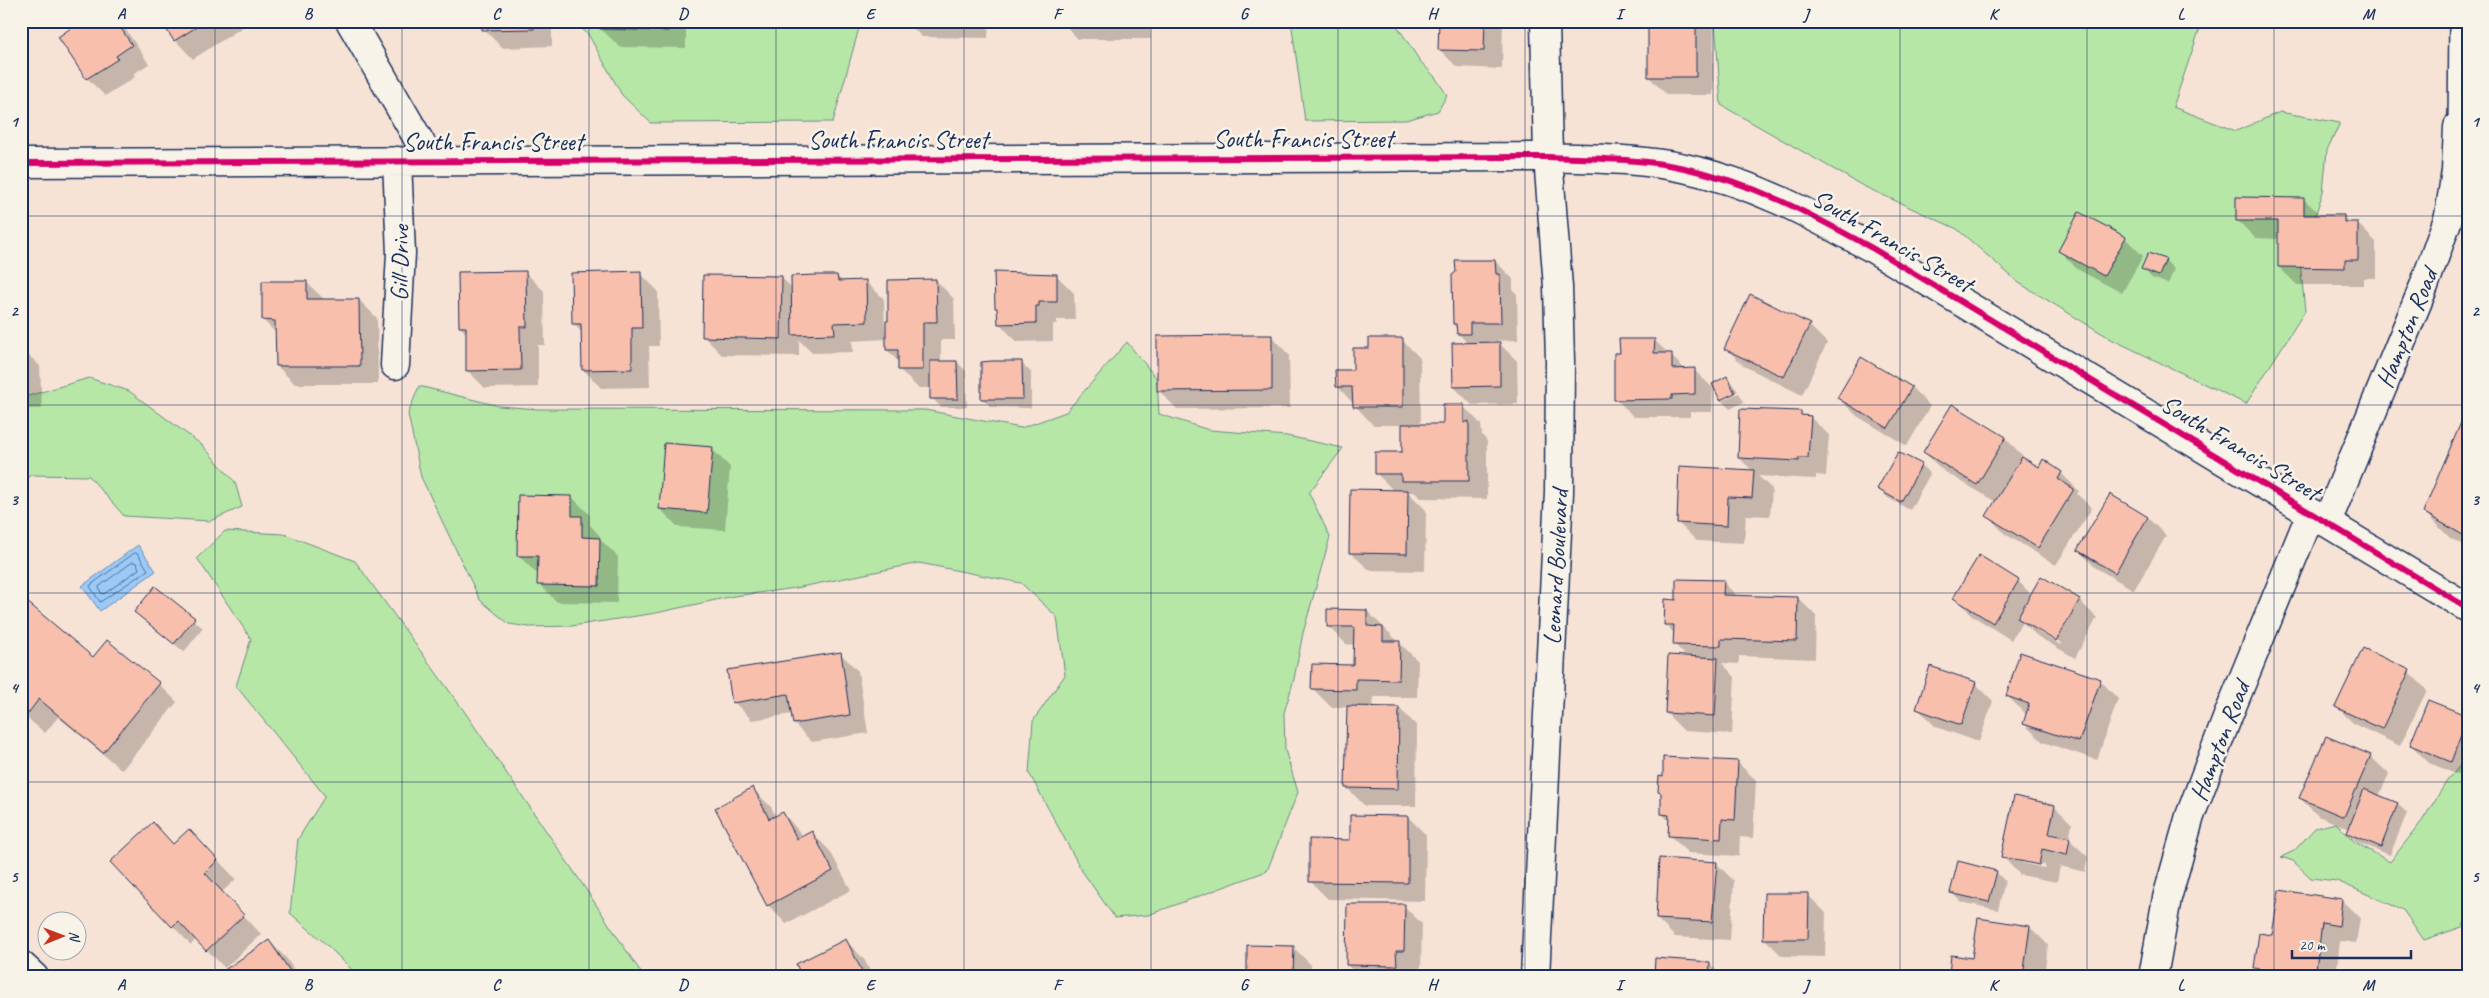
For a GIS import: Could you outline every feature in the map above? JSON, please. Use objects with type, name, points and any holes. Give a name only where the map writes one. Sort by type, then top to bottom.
[{"type":"street","points":[[350,21],[431,161]]},
{"type":"street","name":"Leonard Boulevard","points":[[1535,977],[1559,492],[1560,361],[1558,287],[1548,157],[1544,21]]},
{"type":"street","name":"Hampton Road","points":[[2153,977],[2167,898],[2190,816],[2222,731],[2424,286],[2449,216],[2456,171],[2458,127]]},
{"type":"street","name":"South Francis Street","points":[[21,163],[1548,157],[1639,161],[1683,168],[1718,176],[1789,203],[1872,248],[2468,608]]},
{"type":"street","name":"Gill Drive","points":[[395,365],[401,253],[397,161]]},
{"type":"street","points":[[21,964],[34,977]]},
{"type":"lane","points":[[2458,127],[2459,21]]},
{"type":"green space","points":[[572,21],[861,21],[833,122],[651,123],[622,95],[588,34]]},
{"type":"green space","points":[[1291,21],[1394,21],[1420,61],[1435,77],[1447,95],[1438,111],[1406,120],[1305,121]]},
{"type":"green space","points":[[1715,21],[2383,21],[2200,28],[2173,107],[2236,131],[2280,112],[2340,123],[2327,150],[2323,192],[2300,261],[2305,311],[2246,404],[2113,340],[2019,283],[1957,229],[1863,186],[1721,105]]},
{"type":"green space","points":[[1127,342],[1157,379],[1159,414],[1209,430],[1287,436],[1343,448],[1309,493],[1330,537],[1303,633],[1294,679],[1284,713],[1285,750],[1298,792],[1267,871],[1148,915],[1115,918],[1082,871],[1029,773],[1033,721],[1065,675],[1057,617],[1021,583],[919,563],[796,588],[734,596],[656,613],[572,626],[529,627],[509,624],[480,600],[421,477],[408,414],[419,386],[499,406],[538,409],[925,410],[1021,428],[1066,412]]},
{"type":"green space","points":[[89,378],[129,391],[202,445],[235,482],[242,507],[210,521],[124,516],[89,476],[30,475],[21,487],[21,398]]},
{"type":"green space","points":[[225,531],[284,534],[355,561],[464,711],[644,977],[359,977],[327,945],[290,913],[298,839],[325,796],[236,686],[251,639],[197,558]]},
{"type":"green space","points":[[2468,756],[2468,918],[2462,927],[2424,940],[2403,910],[2337,881],[2311,878],[2293,861],[2281,857],[2294,851],[2315,828],[2336,823],[2355,842],[2390,862],[2422,821],[2447,781]]},
{"type":"water","points":[[138,545],[156,571],[100,611],[82,586]]},
{"type":"building","points":[[81,21],[116,21],[132,45],[116,56],[118,59],[86,79],[58,37]]},
{"type":"building","points":[[161,21],[206,21],[174,41]]},
{"type":"building","points":[[482,21],[534,21],[534,29],[482,30]]},
{"type":"building","points":[[600,21],[668,21],[668,31],[600,29]]},
{"type":"building","points":[[1439,21],[1485,21],[1484,51],[1438,50]]},
{"type":"building","points":[[1648,21],[1696,21],[1696,77],[1648,77]]},
{"type":"building","points":[[2236,197],[2304,198],[2304,215],[2344,215],[2344,222],[2358,222],[2358,260],[2345,260],[2345,268],[2278,267],[2278,221],[2236,221]]},
{"type":"building","points":[[2079,212],[2126,237],[2104,276],[2058,251]]},
{"type":"building","points":[[2148,253],[2166,259],[2159,276],[2141,269]]},
{"type":"building","points":[[1455,260],[1495,260],[1496,274],[1500,274],[1501,323],[1470,323],[1470,334],[1457,334],[1456,324],[1453,324],[1452,275],[1456,272]]},
{"type":"building","points":[[526,271],[527,327],[520,327],[521,370],[466,371],[466,327],[459,327],[458,272]]},
{"type":"building","points":[[641,271],[642,328],[632,328],[632,369],[582,370],[581,324],[572,324],[571,273]]},
{"type":"building","points":[[994,272],[1057,274],[1057,302],[1039,302],[1039,306],[1036,306],[1036,323],[998,324],[997,308],[995,308]]},
{"type":"building","points":[[703,275],[782,276],[781,339],[702,337]]},
{"type":"building","points":[[837,275],[838,281],[866,280],[867,322],[834,323],[835,334],[792,335],[791,276]]},
{"type":"building","points":[[936,279],[937,322],[923,322],[923,370],[898,370],[898,350],[886,350],[888,280]]},
{"type":"building","points":[[262,281],[307,281],[307,299],[359,299],[360,366],[276,366],[275,321],[262,320]]},
{"type":"building","points":[[1750,294],[1810,324],[1784,377],[1724,349]]},
{"type":"building","points":[[1272,335],[1272,390],[1157,391],[1157,336]]},
{"type":"building","points":[[1369,338],[1403,338],[1403,407],[1353,407],[1352,387],[1336,387],[1335,370],[1353,370],[1353,348],[1369,348]]},
{"type":"building","points":[[1619,339],[1655,339],[1654,353],[1672,353],[1672,369],[1695,368],[1695,394],[1672,395],[1672,399],[1614,400],[1614,353],[1620,353]]},
{"type":"building","points":[[1500,342],[1500,386],[1453,387],[1452,343]]},
{"type":"building","points":[[22,346],[24,391],[21,391]]},
{"type":"building","points":[[1861,357],[1912,387],[1888,428],[1837,398]]},
{"type":"building","points":[[930,361],[957,361],[958,399],[930,399]]},
{"type":"building","points":[[1022,361],[1023,399],[981,399],[981,362]]},
{"type":"building","points":[[1727,376],[1735,393],[1720,400],[1712,384]]},
{"type":"building","points":[[1443,404],[1464,404],[1464,423],[1469,421],[1469,481],[1401,481],[1401,474],[1375,474],[1375,452],[1402,452],[1402,424],[1443,424]]},
{"type":"building","points":[[1952,404],[2006,437],[1977,485],[1923,452]]},
{"type":"building","points":[[2468,406],[2468,538],[2423,512]]},
{"type":"building","points":[[1740,409],[1801,411],[1801,415],[1811,416],[1808,458],[1798,458],[1799,461],[1738,458]]},
{"type":"building","points":[[664,443],[713,447],[707,513],[659,509]]},
{"type":"building","points":[[1898,452],[1922,464],[1901,502],[1877,489]]},
{"type":"building","points":[[2022,457],[2039,467],[2043,459],[2062,472],[2058,479],[2074,489],[2038,548],[1986,516]]},
{"type":"building","points":[[1679,466],[1754,470],[1752,498],[1728,497],[1727,526],[1677,523]]},
{"type":"building","points":[[1350,489],[1408,490],[1407,554],[1349,553]]},
{"type":"building","points":[[2110,494],[2148,517],[2115,573],[2077,550]]},
{"type":"building","points":[[518,495],[572,496],[572,516],[582,516],[582,537],[600,538],[599,586],[537,585],[538,556],[517,556]]},
{"type":"building","points":[[1979,555],[2019,580],[1993,623],[1953,598]]},
{"type":"building","points":[[2041,576],[2080,599],[2056,641],[2017,618]]},
{"type":"building","points":[[1676,579],[1724,580],[1723,595],[1798,597],[1797,641],[1721,639],[1721,646],[1673,645],[1674,625],[1664,625],[1665,599],[1676,600]]},
{"type":"building","points":[[155,586],[195,618],[174,644],[134,612]]},
{"type":"building","points":[[26,601],[93,657],[107,640],[160,683],[103,753],[39,699],[26,716],[21,711],[21,606]]},
{"type":"building","points":[[1327,609],[1367,610],[1367,626],[1383,627],[1383,641],[1400,641],[1399,680],[1356,679],[1356,690],[1311,689],[1312,664],[1353,665],[1354,627],[1327,627]]},
{"type":"building","points":[[2363,648],[2410,670],[2382,729],[2335,707]]},
{"type":"building","points":[[841,652],[850,715],[793,724],[788,694],[732,703],[727,670]]},
{"type":"building","points":[[2020,652],[2101,679],[2079,742],[2023,724],[2029,704],[2006,696]]},
{"type":"building","points":[[1668,655],[1718,658],[1715,716],[1665,713]]},
{"type":"building","points":[[1930,666],[1976,682],[1961,725],[1916,709]]},
{"type":"building","points":[[2428,700],[2468,716],[2451,762],[2410,745]]},
{"type":"building","points":[[1347,706],[1399,707],[1398,789],[1345,788]]},
{"type":"building","points":[[2326,736],[2371,755],[2344,817],[2299,798]]},
{"type":"building","points":[[1663,757],[1738,761],[1735,820],[1722,819],[1721,839],[1668,836],[1669,815],[1661,814],[1661,793],[1658,792],[1659,776],[1663,777]]},
{"type":"building","points":[[753,787],[769,819],[783,812],[797,839],[812,831],[833,871],[767,906],[715,808]]},
{"type":"building","points":[[2364,789],[2398,803],[2381,847],[2347,833]]},
{"type":"building","points":[[2014,796],[2055,805],[2049,834],[2070,838],[2067,855],[2042,849],[2039,865],[2001,857]]},
{"type":"building","points":[[1350,815],[1408,816],[1408,883],[1309,882],[1309,839],[1350,840]]},
{"type":"building","points":[[153,822],[173,844],[189,829],[218,860],[205,873],[244,915],[206,951],[178,921],[172,927],[110,862]]},
{"type":"building","points":[[1659,858],[1717,862],[1712,922],[1656,919]]},
{"type":"building","points":[[1958,861],[1997,871],[1989,902],[1950,893]]},
{"type":"building","points":[[2279,890],[2342,899],[2339,926],[2322,923],[2315,977],[2264,976],[2265,970],[2254,968],[2259,933],[2272,935]]},
{"type":"building","points":[[1764,893],[1809,893],[1808,939],[1763,939]]},
{"type":"building","points":[[1347,904],[1405,904],[1404,951],[1396,951],[1397,966],[1346,965]]},
{"type":"building","points":[[1978,918],[2030,926],[2023,977],[1969,977],[1949,974],[1951,955],[1972,958]]},
{"type":"building","points":[[846,939],[865,977],[802,977],[796,964]]},
{"type":"building","points":[[269,940],[294,977],[214,977]]},
{"type":"building","points":[[1247,945],[1294,946],[1293,977],[1247,977]]},
{"type":"building","points":[[1655,958],[1710,962],[1709,977],[1654,977]]},
{"type":"cycle path","points":[[21,163],[1548,157],[1650,162],[1684,168],[1710,174],[1758,191],[1804,212],[1872,248],[2468,608]]}]
